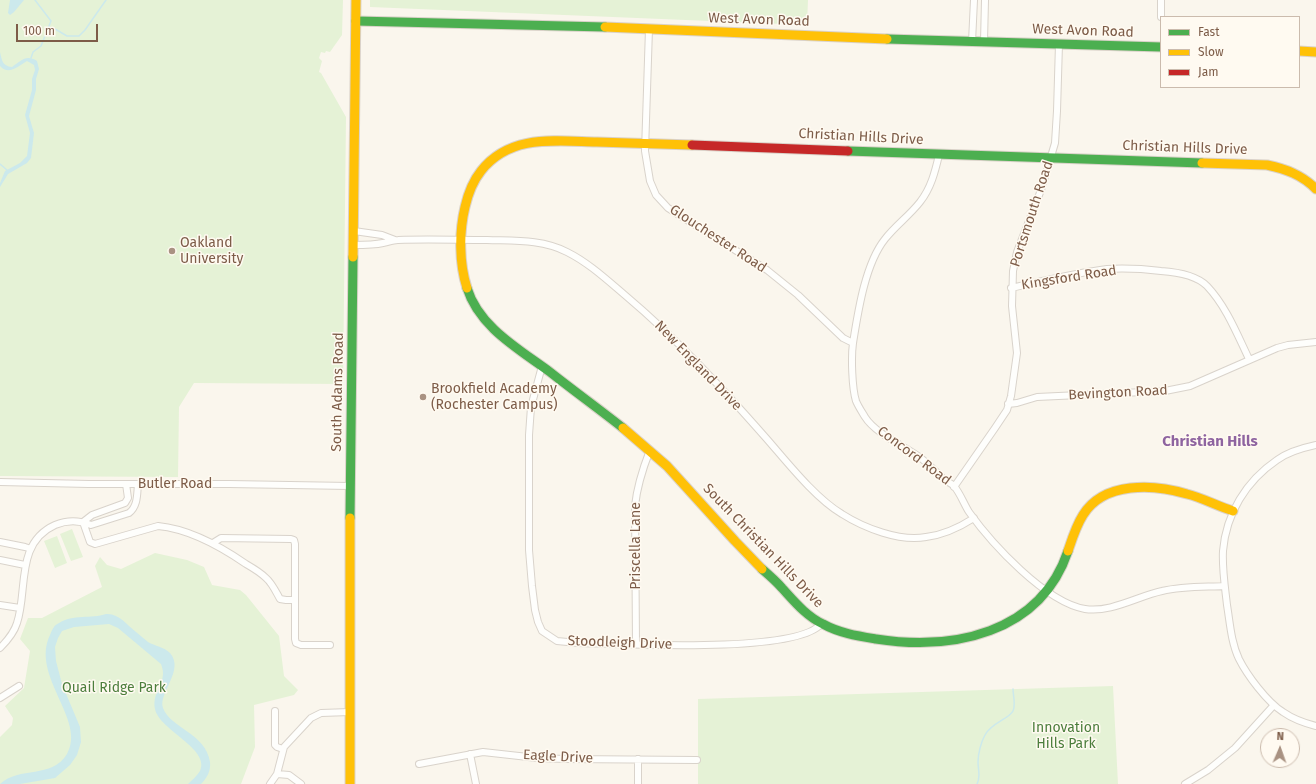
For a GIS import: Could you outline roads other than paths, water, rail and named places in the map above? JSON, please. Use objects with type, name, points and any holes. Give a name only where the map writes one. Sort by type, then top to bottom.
[{"type":"street","name":"South Adams Road","points":[[350,784],[350,486],[356,0]]},
{"type":"street","points":[[972,42],[974,0]]},
{"type":"street","points":[[984,42],[985,0]]},
{"type":"street","points":[[1161,0],[1161,16]]},
{"type":"street","name":"West Avon Road","points":[[356,21],[649,29],[972,42],[1160,47]]},
{"type":"street","name":"Glouchester Road","points":[[649,29],[645,143],[646,162],[650,181],[656,195],[668,208],[767,270],[798,295],[843,338],[853,343]]},
{"type":"street","name":"Portsmouth Road","points":[[954,487],[996,428],[1007,410],[1011,396],[1017,353],[1012,306],[1013,271],[1017,252],[1041,190],[1055,143],[1059,44]]},
{"type":"street","points":[[1300,51],[1316,52]]},
{"type":"street","name":"Christian Hills Drive","points":[[460,240],[463,211],[468,193],[481,171],[498,154],[510,148],[527,143],[548,141],[798,148],[939,155],[1051,157],[1267,165],[1297,174],[1307,180],[1316,189]]},
{"type":"street","name":"Concord Road","points":[[939,155],[933,179],[928,190],[920,202],[885,238],[876,253],[860,306],[853,343],[852,366],[856,401],[868,422],[936,470],[954,487],[974,518],[1008,559],[1047,591],[1072,604],[1084,609],[1098,609],[1160,591],[1180,587],[1224,586]]},
{"type":"street","name":"New England Drive","points":[[354,231],[382,235],[395,240]]},
{"type":"street","name":"New England Drive","points":[[354,245],[382,244],[395,240],[460,240],[529,242],[549,245],[565,251],[588,265],[644,311],[673,338],[710,375],[804,482],[840,513],[853,520],[890,534],[909,538],[926,538],[940,534],[954,529],[974,518]]},
{"type":"street","name":"South Christian Hills Drive","points":[[460,240],[462,268],[467,290],[473,304],[495,329],[517,348],[622,426],[650,450],[668,467],[772,580],[821,624],[842,632],[890,642],[909,643],[950,640],[999,629],[1023,613],[1047,591],[1056,579],[1064,564],[1074,532],[1081,517],[1090,506],[1101,497],[1115,490],[1141,488],[1183,493],[1233,511]]},
{"type":"street","name":"Kingsford Road","points":[[1012,288],[1061,277],[1108,269],[1142,269],[1184,274],[1206,284],[1219,301],[1249,359]]},
{"type":"street","name":"Bevington Road","points":[[1008,404],[1037,397],[1164,392],[1176,390],[1190,386],[1249,359],[1288,345],[1316,342]]},
{"type":"street","name":"Stoodleigh Drive","points":[[542,366],[531,407],[529,435],[530,550],[532,586],[538,622],[542,631],[556,641],[578,643],[742,645],[810,632],[821,624]]},
{"type":"street","points":[[1316,445],[1297,450],[1277,460],[1246,488],[1233,511],[1226,533],[1223,551],[1224,586],[1230,625],[1238,658],[1256,684],[1274,705],[1281,711],[1297,720],[1316,726]]},
{"type":"street","name":"Priscella Lane","points":[[636,644],[635,506],[641,472],[650,450]]},
{"type":"street","name":"Butler Road","points":[[0,482],[350,486]]},
{"type":"street","points":[[83,522],[92,516],[125,504],[128,498],[126,484]]},
{"type":"street","points":[[0,648],[8,640],[15,629],[20,608],[25,565],[31,549],[41,535],[51,527],[60,523],[72,521],[83,522],[91,525],[130,513],[135,505],[138,484]]},
{"type":"street","points":[[83,522],[90,542],[95,544],[158,526],[168,527],[213,543],[266,577],[280,599],[295,600]]},
{"type":"street","points":[[213,543],[221,538],[294,540],[296,643],[301,645],[330,645]]},
{"type":"street","points":[[0,542],[31,549]]},
{"type":"street","points":[[0,560],[25,565]]},
{"type":"street","points":[[0,605],[20,608]]},
{"type":"street","points":[[0,698],[19,686]]},
{"type":"street","points":[[1185,784],[1208,770],[1235,748],[1274,705]]},
{"type":"street","points":[[275,710],[275,744],[277,747],[283,749]]},
{"type":"street","points":[[273,783],[277,774],[283,749],[315,716],[326,712],[350,712]]},
{"type":"street","name":"Eagle Drive","points":[[419,764],[470,754],[493,752],[558,759],[698,760]]},
{"type":"street","points":[[470,754],[476,784]]},
{"type":"street","points":[[638,759],[638,784]]},
{"type":"street","points":[[277,774],[289,775],[301,784]]},
{"type":"water","points":[[10,0],[24,0],[10,15],[8,13]]},
{"type":"water","points":[[0,52],[1,58],[6,65],[12,67],[24,59],[30,58],[37,61],[39,69],[36,79],[36,90],[29,116],[34,133],[31,158],[27,163],[8,174],[0,187],[5,171],[20,163],[27,156],[30,133],[25,115],[32,90],[32,79],[35,70],[34,65],[27,61],[14,69],[3,69],[0,66]]},
{"type":"water","points":[[106,614],[119,617],[148,642],[165,649],[170,653],[174,660],[175,667],[164,695],[162,702],[163,708],[173,721],[202,744],[207,752],[210,762],[207,777],[201,784],[188,784],[200,771],[201,763],[198,755],[192,747],[165,724],[155,709],[154,704],[156,694],[163,678],[161,664],[118,628],[109,624],[74,627],[62,631],[55,647],[56,661],[62,684],[80,727],[81,742],[77,755],[70,765],[55,778],[20,784],[0,784],[16,775],[53,767],[61,762],[67,754],[71,741],[70,727],[47,666],[46,650],[50,635],[56,625],[64,620]]},
{"type":"waterway","points":[[31,58],[33,52],[41,46],[51,21],[35,0]]},
{"type":"waterway","points":[[48,28],[55,29],[67,36],[79,36],[85,30],[106,0]]},
{"type":"waterway","points":[[0,164],[7,170]]},
{"type":"waterway","points":[[977,784],[979,776],[978,762],[982,741],[991,727],[1011,714],[1013,711],[1013,689]]},
{"type":"place","name":"Oakland University","points":[[172,251]]},
{"type":"place","name":"Brookfield Academy (Rochester Campus)","points":[[423,397]]},
{"type":"district","name":"Christian Hills","points":[[1210,442]]},
{"type":"park label","name":"Quail Ridge Park","points":[[114,688]]},
{"type":"park label","name":"Innovation Hills Park","points":[[1066,736]]}]
